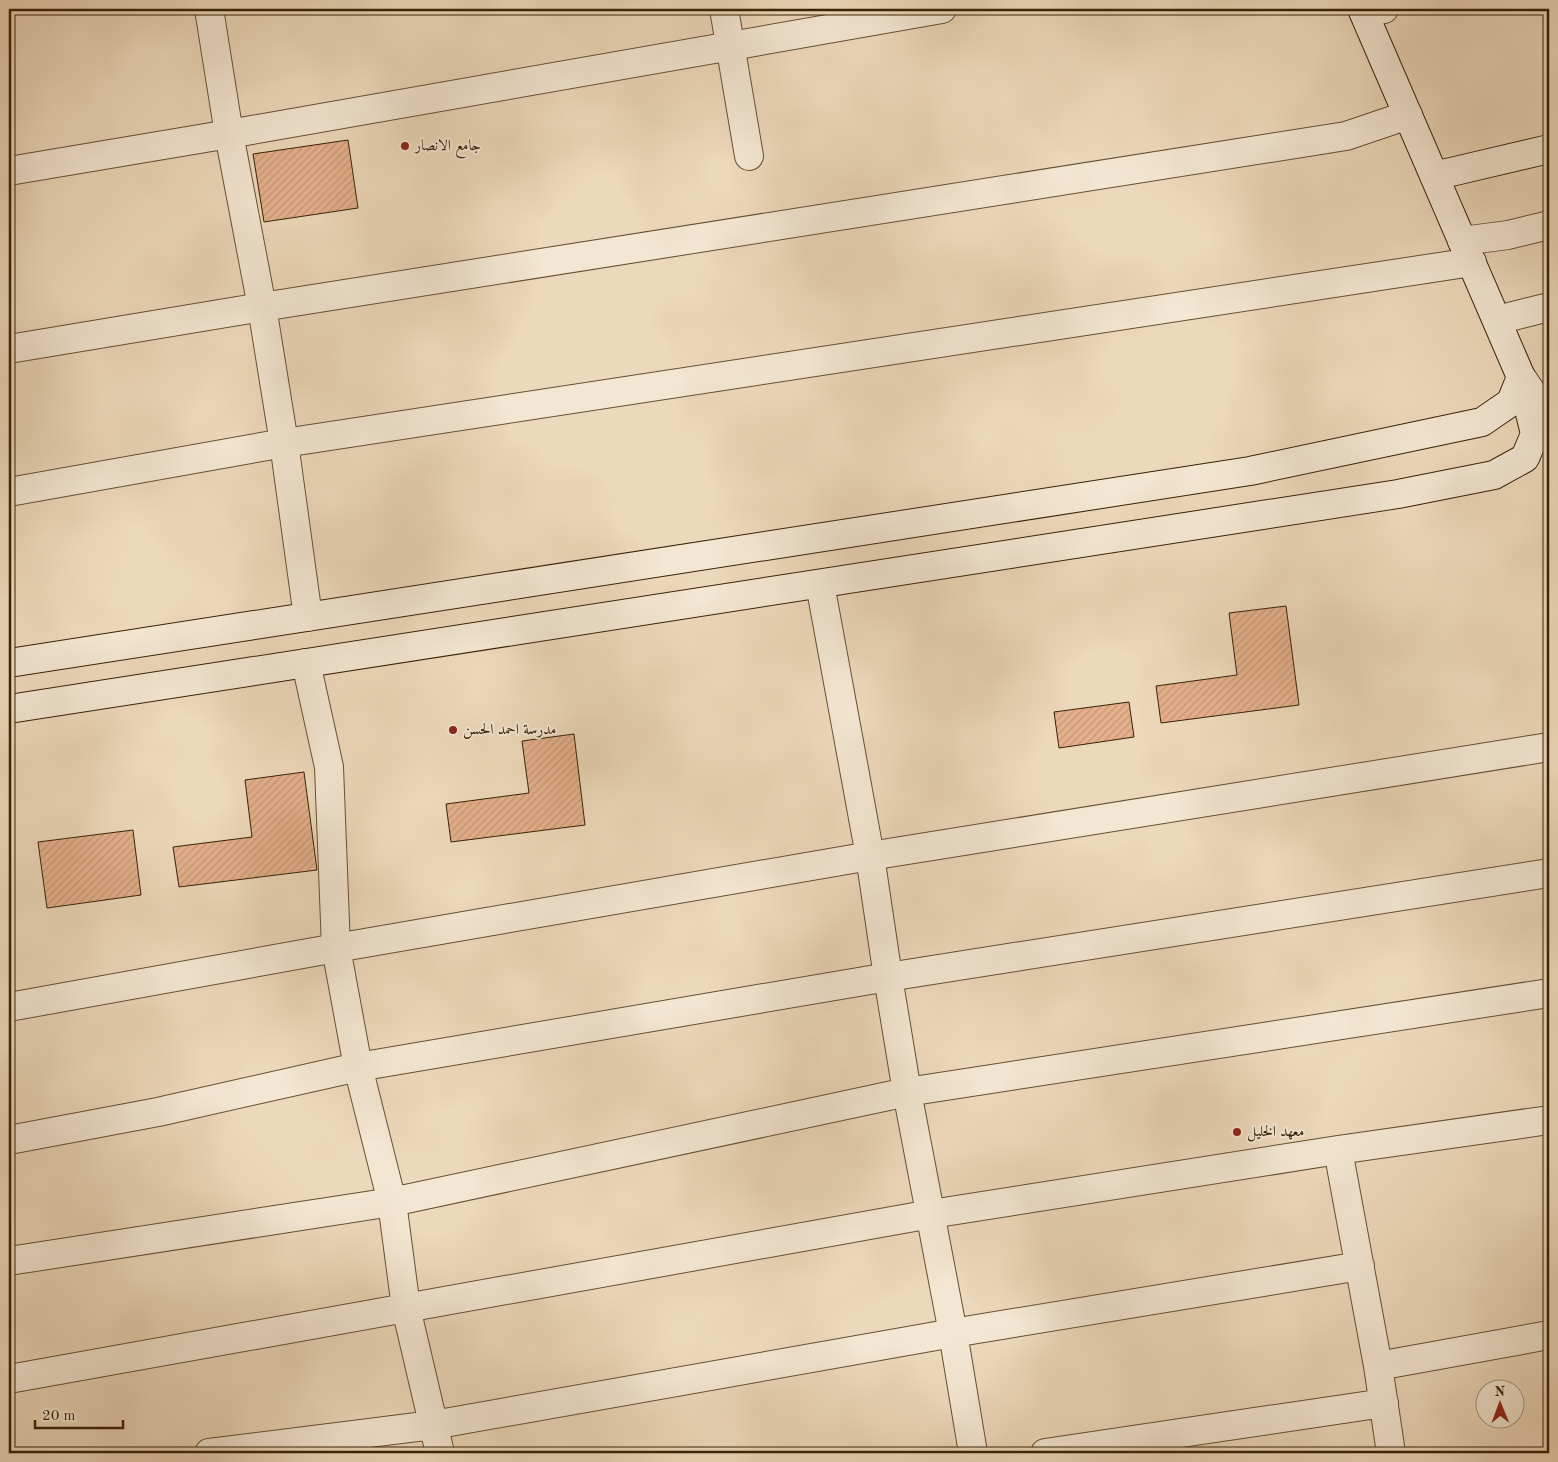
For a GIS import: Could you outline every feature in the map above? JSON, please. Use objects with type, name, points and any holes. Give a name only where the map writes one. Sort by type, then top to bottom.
[{"type":"street","points":[[209,9],[229,134],[262,307],[284,443],[308,617]]},
{"type":"street","points":[[724,9],[749,156]]},
{"type":"street","points":[[9,171],[942,9]]},
{"type":"street","points":[[9,709],[1398,494],[1494,476],[1524,458],[1535,434],[1521,377],[1408,115],[1370,10]]},
{"type":"street","points":[[9,349],[262,307],[1346,136],[1408,115]]},
{"type":"street","points":[[1434,176],[1549,149]]},
{"type":"street","points":[[9,492],[284,443],[1467,252],[1508,235],[1549,225]]},
{"type":"street","points":[[1497,320],[1549,307]]},
{"type":"street","points":[[1521,377],[1549,418]]},
{"type":"street","points":[[9,663],[1250,470],[1482,422],[1511,402],[1521,377]]},
{"type":"street","points":[[820,584],[870,856],[907,1092],[953,1334],[973,1453]]},
{"type":"street","points":[[306,663],[329,767],[336,948],[358,1067],[392,1202],[406,1308],[440,1453]]},
{"type":"street","points":[[9,1007],[336,948],[870,856],[1549,747]]},
{"type":"street","points":[[9,1140],[158,1112],[358,1067],[888,977],[1549,873]]},
{"type":"street","points":[[9,1261],[392,1202],[907,1092],[1549,993]]},
{"type":"street","points":[[9,1379],[930,1214],[1338,1150],[1549,1120]]},
{"type":"street","points":[[1338,1150],[1378,1366],[1391,1453]]},
{"type":"street","points":[[209,1453],[433,1425],[953,1334],[1360,1266]]},
{"type":"street","points":[[1378,1366],[1549,1335]]},
{"type":"street","points":[[1045,1453],[1384,1403]]},
{"type":"building","points":[[348,140],[358,208],[264,222],[253,154]]},
{"type":"building","points":[[1286,606],[1299,705],[1161,723],[1156,686],[1237,675],[1229,613]]},
{"type":"building","points":[[1129,702],[1134,737],[1059,748],[1054,712]]},
{"type":"building","points":[[574,734],[585,825],[451,842],[446,804],[529,793],[522,741]]},
{"type":"building","points":[[304,772],[317,870],[179,887],[173,847],[252,837],[245,780]]},
{"type":"building","points":[[133,830],[141,895],[47,908],[38,842]]},
{"type":"place","name":"جامع الانصار","points":[[405,146]]},
{"type":"place","name":"مدرسة احمد الحسن","points":[[453,730]]},
{"type":"place","name":"معهد الخليل","points":[[1237,1132]]}]
